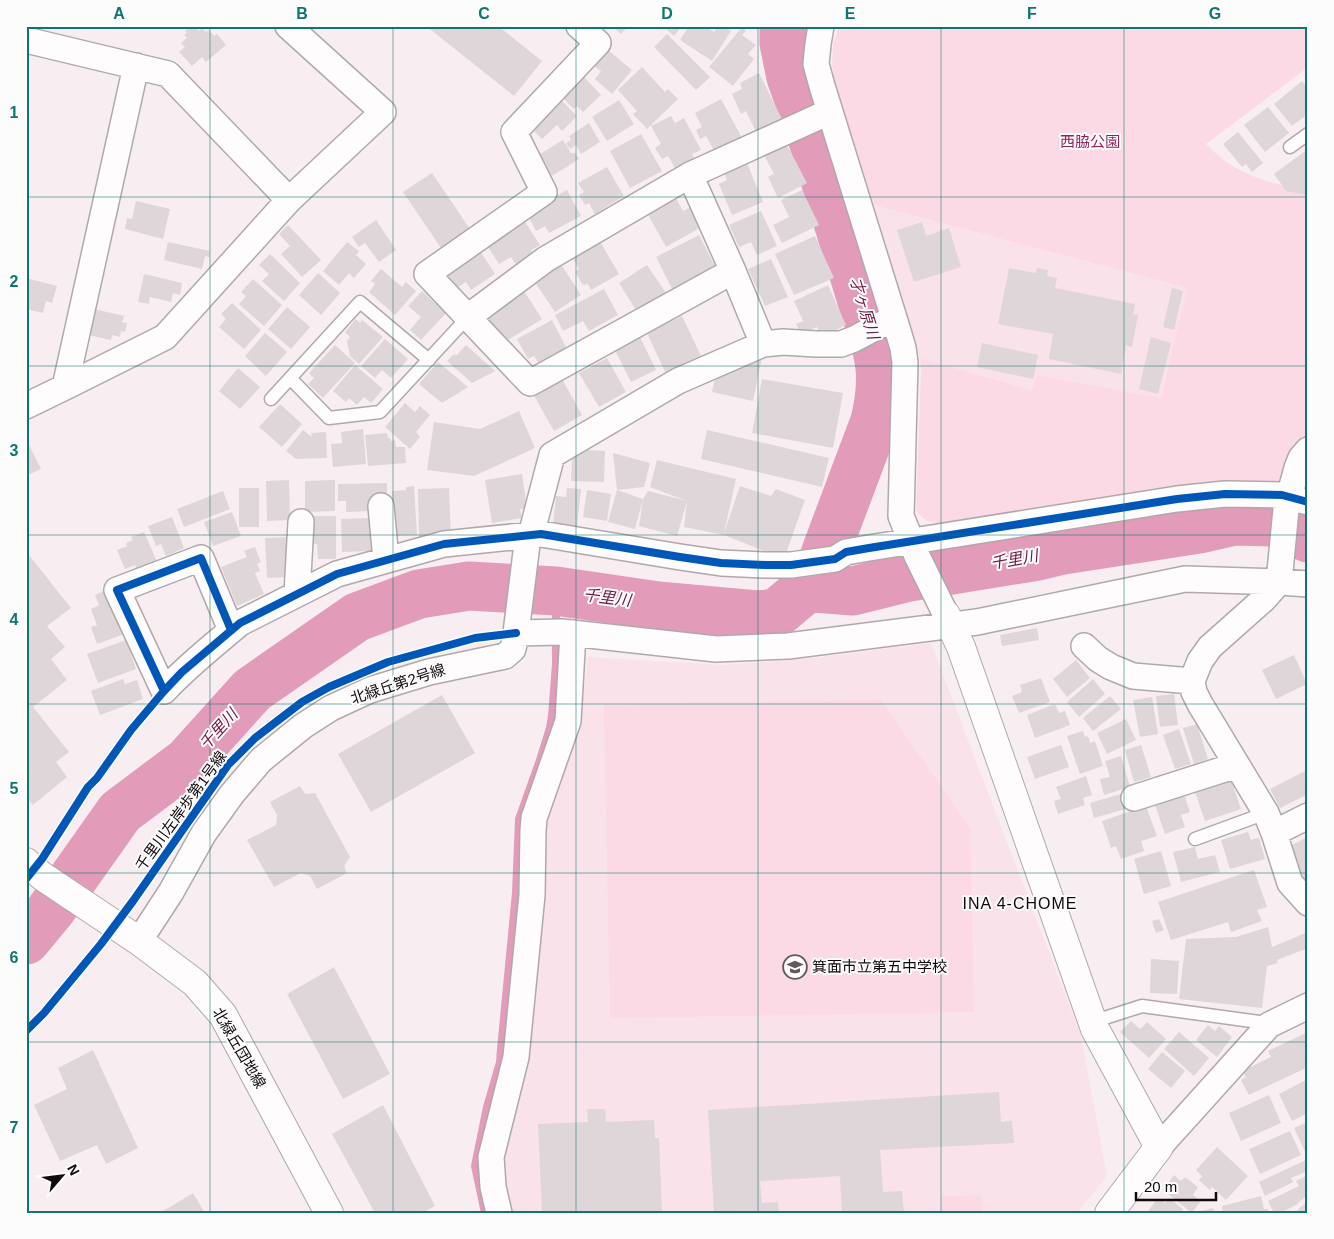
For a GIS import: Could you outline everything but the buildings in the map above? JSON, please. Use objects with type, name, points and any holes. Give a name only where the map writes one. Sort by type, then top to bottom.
[{"type":"street","points":[[26,406],[165,337],[289,200],[382,112],[288,26]]},
{"type":"street","points":[[579,26],[598,43],[514,132],[544,192],[427,274],[530,383],[733,271]]},
{"type":"street","points":[[822,26],[816,64],[879,325],[903,348],[906,362],[901,516],[914,548],[961,647],[1092,1022],[1159,1147]]},
{"type":"street","points":[[26,40],[168,74],[289,200]]},
{"type":"street","points":[[64,387],[136,66]]},
{"type":"street","points":[[468,317],[546,259],[690,175],[829,112]]},
{"type":"street","points":[[690,175],[763,344],[783,342],[841,344],[879,325]]},
{"type":"street","name":"北緑丘第2号線","points":[[139,941],[171,892],[204,833],[232,794],[261,760],[303,726],[331,708],[370,690],[429,672],[504,656],[513,649],[529,539],[552,455],[678,382],[763,344]]},
{"type":"street","points":[[1308,450],[1296,468],[1294,502],[1279,576],[1264,599],[1210,646],[1200,661],[1192,681],[1194,692],[1200,704],[1270,823],[1290,883],[1308,903]]},
{"type":"street","points":[[231,630],[201,558],[117,590],[164,691],[182,672],[240,623],[337,574],[444,544],[529,539],[541,534],[721,563],[791,565],[835,559],[846,552],[914,548],[1030,522],[1202,496],[1235,494],[1282,495],[1294,502]]},
{"type":"street","points":[[381,506],[386,560]]},
{"type":"street","points":[[297,594],[301,522]]},
{"type":"street","points":[[516,633],[562,632],[716,649],[788,646],[948,620],[977,622],[1184,579],[1279,576],[1308,584]]},
{"type":"street","points":[[499,1213],[493,1187],[491,1157],[516,1057],[532,895],[534,818],[568,721],[562,632]]},
{"type":"street","points":[[1084,646],[1104,663],[1133,676],[1192,681]]},
{"type":"street","points":[[1134,798],[1237,765]]},
{"type":"street","points":[[1270,823],[1308,816]]},
{"type":"street","name":"北緑丘団地線","points":[[34,869],[139,941],[195,983],[223,1016],[329,1213]]},
{"type":"street","points":[[1110,1213],[1159,1147],[1269,1025],[1308,1006]]},
{"type":"lane","points":[[1290,147],[1308,134]]},
{"type":"lane","points":[[271,399],[360,302],[429,360]]},
{"type":"lane","points":[[290,378],[329,418],[380,412],[468,317]]},
{"type":"lane","points":[[1195,839],[1270,823]]},
{"type":"lane","points":[[1092,1022],[1142,1006],[1260,1022],[1269,1025]]},
{"type":"shaded area","points":[[874,205],[1187,288],[1161,398],[1037,375],[1033,390],[920,358]]},
{"type":"shaded area","name":"箕面市立第五中学校","points":[[931,643],[1081,1036],[1107,1176],[1077,1213],[505,1213],[495,1166],[545,815],[579,728],[588,657],[723,665],[815,658]]},
{"type":"green space","name":"西脇公園","points":[[839,26],[1308,26],[1308,67],[1206,144],[1228,163],[1252,176],[1308,190],[1308,435],[1294,451],[1283,482],[1200,483],[953,522],[937,523],[927,521],[918,514],[916,509],[920,358],[1032,390],[1037,375],[1161,398],[1187,288],[874,205],[835,83],[832,64],[833,45]]},
{"type":"green space","points":[[881,700],[970,828],[974,1012],[610,1018],[604,705]]},
{"type":"green space","points":[[981,1195],[982,1213],[941,1213],[941,1196]]},
{"type":"waterway","name":"才ヶ原川","points":[[786,26],[784,43],[791,77],[811,134],[876,344],[881,380],[875,421],[814,588]]},
{"type":"waterway","name":"千里川","points":[[26,940],[50,911],[120,812],[188,761],[252,690],[357,617],[419,594],[469,586],[556,591],[658,606],[757,615],[777,613],[803,591],[814,588],[853,591],[909,577],[1199,529],[1234,521],[1275,522],[1294,525],[1308,538]]},
{"type":"waterway","points":[[485,1213],[475,1166],[487,1107],[500,1062],[516,893],[519,819],[540,760],[552,716],[556,664],[556,591]]},
{"type":"cycle path","points":[[26,879],[42,859],[88,787],[97,778],[131,730],[182,672],[240,623],[337,574],[444,544],[541,534],[721,563],[791,565],[835,559],[846,552],[869,548],[1177,499],[1225,494],[1282,495],[1308,502]]},
{"type":"cycle path","points":[[164,691],[117,590],[201,558],[231,630]]},
{"type":"cycle path","name":"千里川左岸歩第1号線","points":[[26,1031],[44,1013],[101,944],[228,765],[255,738],[302,702],[329,687],[388,662],[475,638],[516,633]]},
{"type":"place","name":"箕面市立第五中学校","points":[[795,967]]},
{"type":"district","name":"INA 4-CHOME","points":[[1020,903]]}]
